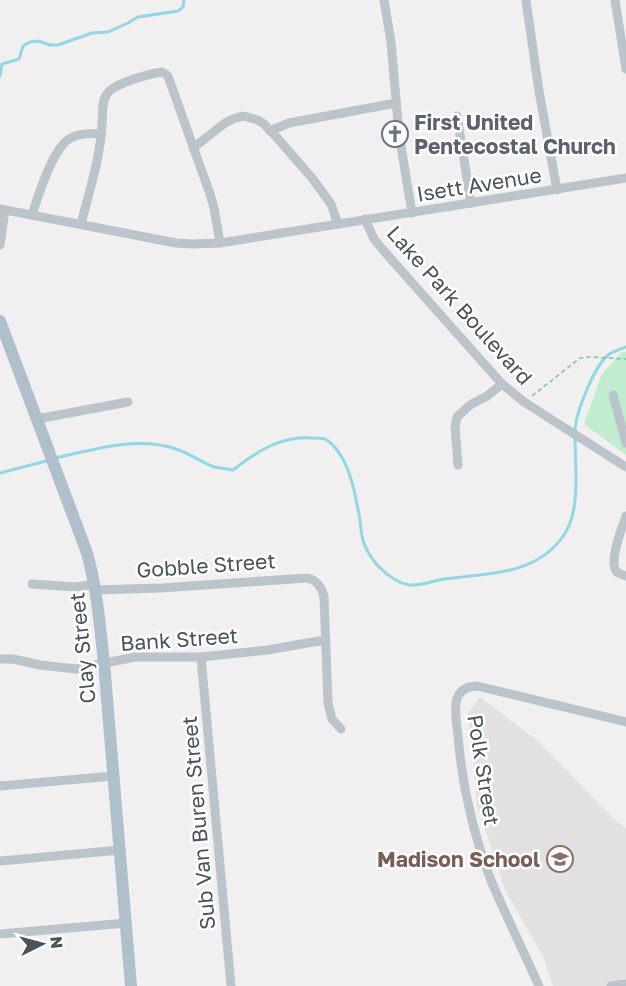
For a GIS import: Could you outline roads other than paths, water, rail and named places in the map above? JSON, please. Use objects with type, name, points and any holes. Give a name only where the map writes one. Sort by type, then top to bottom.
[{"type":"main road","name":"Clay Street","points":[[0,321],[87,553],[95,587],[104,663],[131,986]]},
{"type":"street","points":[[384,0],[391,42],[399,134],[412,213]]},
{"type":"street","points":[[526,0],[539,91],[557,190]]},
{"type":"street","points":[[615,0],[626,69]]},
{"type":"street","points":[[81,224],[98,160],[106,94],[119,85],[162,72],[169,79],[214,208],[220,243]]},
{"type":"street","points":[[270,131],[289,123],[396,103]]},
{"type":"street","points":[[193,148],[225,123],[243,116],[258,120],[301,164],[326,196],[334,210],[338,224]]},
{"type":"street","points":[[457,116],[471,203]]},
{"type":"street","points":[[32,215],[39,191],[62,145],[84,134],[101,134]]},
{"type":"street","name":"Isett Avenue","points":[[2,209],[176,243],[220,243],[626,178]]},
{"type":"street","points":[[0,245],[2,209]]},
{"type":"street","name":"Lake Park Boulevard","points":[[365,219],[383,250],[502,384],[524,402],[624,466]]},
{"type":"street","points":[[458,465],[455,427],[457,417],[470,405],[487,396],[502,384]]},
{"type":"street","points":[[613,395],[626,443]]},
{"type":"street","points":[[37,419],[128,402]]},
{"type":"street","points":[[624,466],[626,454]]},
{"type":"street","points":[[626,516],[614,565],[617,572],[626,576]]},
{"type":"street","name":"Gobble Street","points":[[32,584],[161,588],[307,578],[318,584],[322,590],[326,640]]},
{"type":"street","points":[[326,640],[330,713],[332,720],[341,729]]},
{"type":"street","name":"Bank Street","points":[[0,659],[13,658],[40,665],[76,669],[135,657],[201,657],[267,650],[326,640]]},
{"type":"street","name":"Sub Van Buren Street","points":[[201,657],[231,986]]},
{"type":"street","name":"Polk Street","points":[[539,986],[491,878],[474,828],[459,751],[457,699],[461,692],[469,686],[477,686],[626,722]]},
{"type":"street","points":[[0,786],[113,776]]},
{"type":"street","points":[[0,861],[120,850]]},
{"type":"street","points":[[0,934],[126,923]]},
{"type":"street","points":[[611,986],[626,984]]},
{"type":"waterway","points":[[0,76],[2,64],[19,59],[23,46],[30,42],[38,41],[58,45],[92,33],[108,32],[138,17],[178,11],[183,7],[184,0]]},
{"type":"waterway","points":[[575,430],[582,402],[597,369],[608,355],[626,347]]},
{"type":"waterway","points":[[56,458],[116,445],[161,445],[186,453],[214,467],[233,470],[260,451],[279,442],[300,438],[325,439],[339,453],[349,474],[356,497],[362,537],[368,552],[388,575],[400,582],[413,585],[510,570],[540,558],[553,548],[564,535],[573,513],[576,488],[575,437]]},
{"type":"waterway","points":[[0,473],[50,460]]},
{"type":"place","name":"First United Pentecostal Church","points":[[395,134]]},
{"type":"place","name":"Madison School","points":[[560,859]]}]
